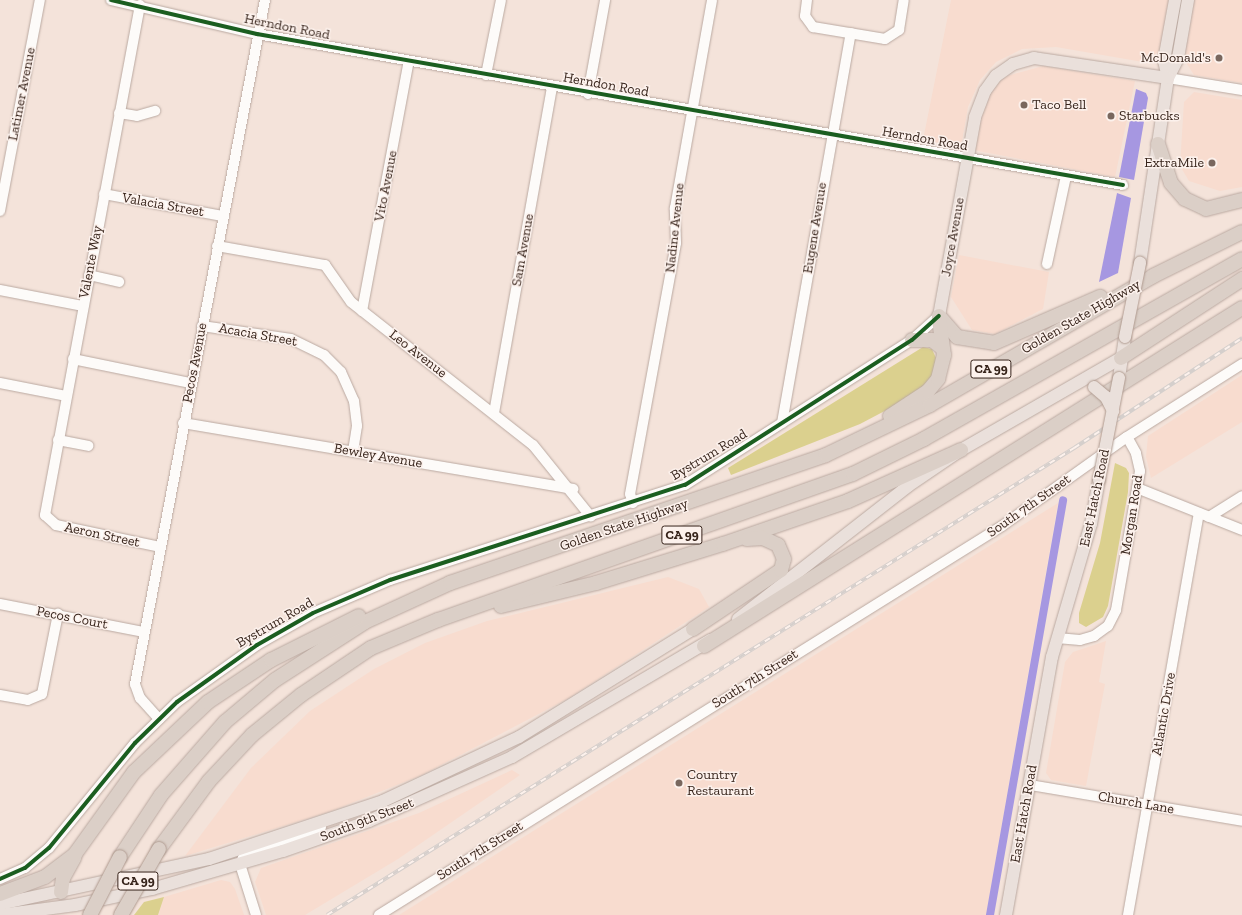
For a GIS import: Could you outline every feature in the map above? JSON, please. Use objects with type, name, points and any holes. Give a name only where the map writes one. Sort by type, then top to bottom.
[{"type":"highway","points":[[1158,144],[1171,183],[1185,199],[1206,209],[1242,200]]},
{"type":"highway","name":"Golden State Highway","points":[[90,915],[120,857],[161,796],[203,746],[275,680],[365,622],[450,583],[826,455],[930,405],[1153,276],[1242,232]]},
{"type":"highway","name":"Golden State Highway","points":[[121,915],[159,849],[209,781],[276,714],[371,648],[438,620],[853,474],[924,439],[1242,259]]},
{"type":"highway","points":[[939,316],[957,337],[994,343],[1153,276]]},
{"type":"highway","points":[[1121,358],[1242,279]]},
{"type":"highway","points":[[704,646],[1242,308]]},
{"type":"highway","points":[[826,455],[928,392],[941,371],[939,316]]},
{"type":"highway","points":[[912,340],[932,340],[941,346]]},
{"type":"highway","points":[[438,620],[596,583],[723,544],[848,501],[960,450]]},
{"type":"highway","points":[[693,630],[781,570],[782,550],[772,540],[753,538],[723,544]]},
{"type":"highway","points":[[61,892],[63,878],[75,854],[147,758],[187,719],[226,688],[294,648],[380,605],[450,583]]},
{"type":"highway","points":[[0,894],[45,876],[75,854]]},
{"type":"main road","name":"East Hatch Road","points":[[1168,78],[1164,60],[1175,0]]},
{"type":"main road","name":"East Hatch Road","points":[[1006,915],[1057,638],[1091,524],[1140,262],[1168,78],[1178,58],[1188,0]]},
{"type":"main road","name":"Herndon Road","points":[[968,158],[975,117],[984,91],[996,76],[1013,64],[1034,58],[1058,59],[1168,78]]},
{"type":"main road","name":"Joyce Avenue","points":[[939,316],[968,158]]},
{"type":"main road","name":"South 9th Street","points":[[0,915],[74,905],[240,864],[369,821],[465,780],[561,731],[704,646],[871,513],[960,450],[1121,358]]},
{"type":"main road","points":[[1069,388],[1094,387],[1106,397],[1113,411]]},
{"type":"main road","name":"South 9th Street","points":[[0,904],[208,859],[226,850],[360,810],[459,767],[550,720],[693,630]]},
{"type":"main road","points":[[459,767],[465,780]]},
{"type":"main road","points":[[208,859],[224,858],[240,864]]},
{"type":"main road","points":[[61,892],[74,905]]},
{"type":"street","name":"Latimer Avenue","points":[[0,211],[40,0]]},
{"type":"street","name":"Herndon Road","points":[[111,0],[140,5],[257,34],[409,60],[588,94],[692,110],[1123,185]]},
{"type":"street","name":"Pecos Avenue","points":[[159,719],[136,691],[144,632],[190,383],[257,34],[265,0]]},
{"type":"street","points":[[486,75],[501,0]]},
{"type":"street","points":[[588,94],[605,0]]},
{"type":"street","name":"Nadine Avenue","points":[[633,503],[630,494],[676,243],[675,208],[712,0]]},
{"type":"street","points":[[807,0],[807,23],[851,34],[893,37],[899,30],[904,0]]},
{"type":"street","name":"Valente Way","points":[[47,520],[45,509],[140,5]]},
{"type":"street","name":"Eugene Avenue","points":[[782,423],[830,134],[851,34]]},
{"type":"street","name":"Vito Avenue","points":[[362,311],[409,60]]},
{"type":"street","name":"Herndon Road","points":[[1168,78],[1242,90]]},
{"type":"street","name":"Sam Avenue","points":[[494,414],[552,86]]},
{"type":"street","points":[[119,112],[137,116],[156,111]]},
{"type":"street","points":[[1047,264],[1066,176]]},
{"type":"street","name":"Valacia Street","points":[[104,194],[223,216]]},
{"type":"street","name":"Leo Avenue","points":[[217,246],[325,265],[351,302],[533,444],[573,489],[591,517]]},
{"type":"street","points":[[89,276],[119,282]]},
{"type":"street","points":[[0,290],[83,306]]},
{"type":"street","name":"Bystrum Road","points":[[0,879],[25,868],[49,848],[116,765],[159,719],[214,673],[313,613],[390,580],[591,517],[691,481],[912,340],[939,316]]},
{"type":"street","name":"Acacia Street","points":[[202,326],[291,339],[324,355],[341,372],[354,401],[357,426],[353,451]]},
{"type":"street","points":[[73,359],[190,383]]},
{"type":"street","points":[[1127,437],[1242,364]]},
{"type":"street","points":[[0,383],[66,396]]},
{"type":"street","name":"Bewley Avenue","points":[[183,423],[573,489]]},
{"type":"street","name":"Morgan Road","points":[[1057,638],[1090,638],[1113,619],[1137,488],[1138,461],[1127,437]]},
{"type":"street","name":"South 7th Street","points":[[379,915],[1002,526],[1127,437]]},
{"type":"street","points":[[58,440],[88,446]]},
{"type":"street","points":[[1137,488],[1242,530]]},
{"type":"street","points":[[1209,517],[1242,496]]},
{"type":"street","name":"Atlantic Drive","points":[[1128,915],[1199,513]]},
{"type":"street","name":"Aeron Street","points":[[47,520],[56,525],[160,547]]},
{"type":"street","name":"Pecos Court","points":[[0,604],[58,614],[144,632]]},
{"type":"street","points":[[0,695],[28,700],[38,698],[44,689],[58,614]]},
{"type":"street","name":"Church Lane","points":[[1030,785],[1242,821]]},
{"type":"street","points":[[256,915],[240,864],[247,854],[300,836],[360,810]]},
{"type":"shaded area","points":[[951,0],[1242,0],[1242,83],[1194,75],[1187,64],[1156,53],[1143,62],[1056,47],[1022,49],[996,62],[980,80],[968,107],[962,141],[956,146],[923,140]]},
{"type":"shaded area","points":[[1043,66],[1135,81],[1115,177],[973,150],[982,103],[1003,77]]},
{"type":"shaded area","points":[[1136,89],[1146,93],[1148,98],[1134,180],[1119,177]]},
{"type":"shaded area","points":[[1194,92],[1242,100],[1242,187],[1220,191],[1189,181],[1180,166],[1184,102]]},
{"type":"shaded area","points":[[1117,193],[1131,198],[1118,273],[1099,282]]},
{"type":"shaded area","points":[[959,255],[1049,272],[1043,309],[995,334],[972,330],[951,297]]},
{"type":"shaded area","points":[[923,347],[932,349],[936,358],[932,378],[915,395],[860,424],[731,475],[728,468]]},
{"type":"shaded area","points":[[1242,375],[1242,422],[1151,478],[1146,457],[1148,436]]},
{"type":"shaded area","points":[[1115,463],[1126,468],[1129,473],[1128,492],[1108,606],[1103,617],[1086,627],[1079,623],[1079,613],[1100,543]]},
{"type":"shaded area","points":[[1058,503],[986,915],[399,915]]},
{"type":"shaded area","points":[[668,577],[699,589],[709,607],[569,698],[422,775],[329,812],[185,856],[251,768],[310,711],[374,669],[425,643],[487,621]]},
{"type":"shaded area","points":[[1106,641],[1099,682],[1105,684],[1086,786],[1051,780],[1046,773],[1065,662],[1073,652]]},
{"type":"shaded area","points":[[512,770],[520,775],[398,859],[305,915],[266,915],[255,882],[261,868],[419,813]]},
{"type":"shaded area","points":[[221,880],[230,882],[235,889],[244,915],[158,915],[164,897]]},
{"type":"shaded area","points":[[164,897],[158,915],[134,915],[144,902]]},
{"type":"waterway","points":[[990,915],[1063,500]]},
{"type":"railway","points":[[327,915],[1074,448],[1242,338]]},
{"type":"cycle path","points":[[111,0],[257,34],[1123,185]]},
{"type":"cycle path","points":[[0,879],[25,868],[49,848],[135,743],[177,702],[257,645],[313,613],[390,580],[685,485],[912,340],[939,316]]},
{"type":"place","name":"McDonald's","points":[[1219,58]]},
{"type":"place","name":"Taco Bell","points":[[1024,105]]},
{"type":"place","name":"Starbucks","points":[[1111,116]]},
{"type":"place","name":"ExtraMile","points":[[1212,163]]},
{"type":"place","name":"Country Restaurant","points":[[679,783]]}]
